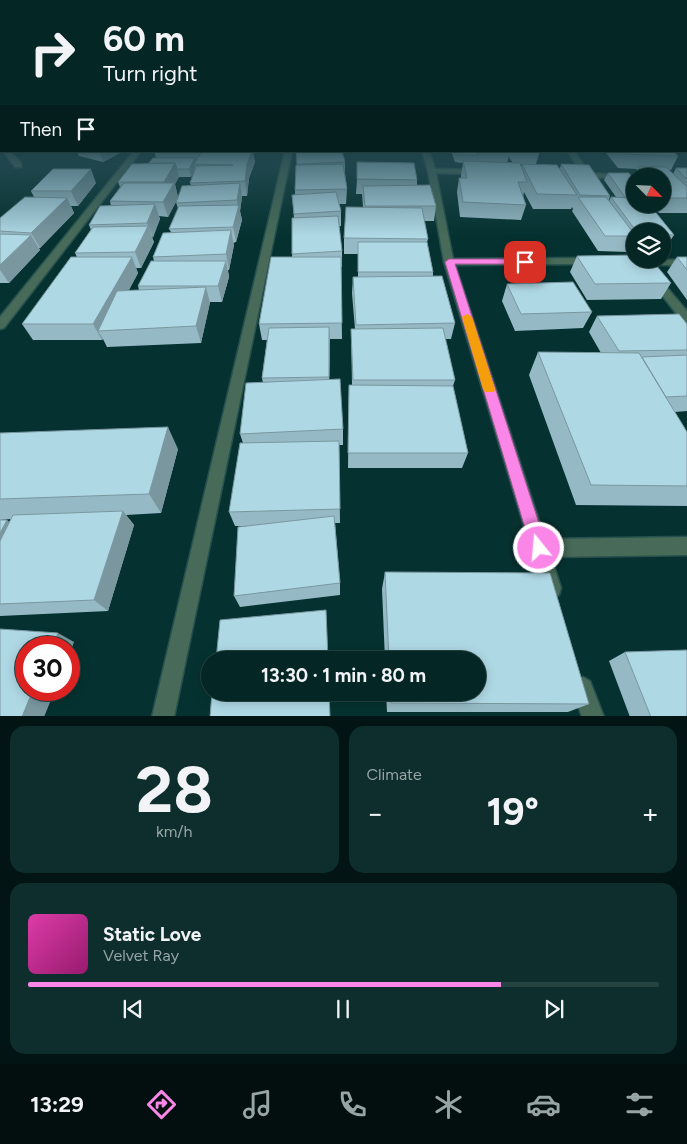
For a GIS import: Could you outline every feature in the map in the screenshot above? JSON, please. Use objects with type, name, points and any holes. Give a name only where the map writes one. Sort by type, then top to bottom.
[{"type":"street","points":[[0,325],[124,168]]},
{"type":"street","points":[[163,716],[285,168]]},
{"type":"street","points":[[582,168],[587,175]]},
{"type":"street","points":[[490,172],[432,170],[449,262],[557,604]]},
{"type":"street","points":[[567,174],[626,177]]},
{"type":"street","points":[[687,263],[634,261],[687,319]]},
{"type":"street","points":[[449,262],[599,262]]},
{"type":"street","points":[[539,548],[687,546]]},
{"type":"street","points":[[578,670],[592,716]]},
{"type":"building","points":[[129,168],[172,168],[164,182],[118,182]]},
{"type":"building","points":[[195,168],[246,168],[245,181],[190,183]]},
{"type":"building","points":[[296,168],[344,168],[347,189],[295,190]]},
{"type":"building","points":[[357,168],[415,168],[417,180],[357,179]]},
{"type":"building","points":[[465,168],[522,168],[527,182],[518,182],[526,205],[463,202],[459,178],[467,178]]},
{"type":"building","points":[[524,168],[559,168],[577,195],[537,194]]},
{"type":"building","points":[[564,168],[591,168],[610,196],[580,195]]},
{"type":"building","points":[[676,168],[687,168],[687,179]]},
{"type":"building","points":[[53,169],[91,169],[71,191],[31,191]]},
{"type":"building","points":[[671,172],[687,187],[687,198],[671,198]]},
{"type":"building","points":[[608,173],[626,173],[625,197]]},
{"type":"building","points":[[124,183],[174,183],[163,202],[110,201]]},
{"type":"building","points":[[240,183],[237,200],[176,203],[182,186]]},
{"type":"building","points":[[430,185],[436,206],[365,206],[363,186]]},
{"type":"building","points":[[336,192],[341,211],[294,214],[292,195]]},
{"type":"building","points":[[25,197],[67,198],[31,233],[0,231],[0,218]]},
{"type":"building","points":[[578,197],[606,197],[626,223],[626,236],[605,236]]},
{"type":"building","points":[[611,197],[626,198],[626,213],[656,213],[664,223],[630,223]]},
{"type":"building","points":[[155,204],[147,223],[89,225],[100,206]]},
{"type":"building","points":[[239,205],[233,227],[169,229],[179,206]]},
{"type":"building","points":[[346,207],[422,208],[428,239],[344,238]]},
{"type":"building","points":[[338,216],[342,251],[292,254],[292,218]]},
{"type":"building","points":[[148,226],[135,252],[75,253],[93,227]]},
{"type":"building","points":[[231,230],[226,254],[153,257],[163,233]]},
{"type":"building","points":[[0,234],[31,235],[0,265]]},
{"type":"building","points":[[358,242],[427,242],[433,272],[358,272]]},
{"type":"building","points":[[626,255],[626,268],[658,268],[671,283],[595,284],[577,256]]},
{"type":"building","points":[[71,257],[132,257],[93,324],[22,324]]},
{"type":"building","points":[[271,257],[341,257],[342,323],[259,324]]},
{"type":"building","points":[[677,257],[687,257],[687,270]]},
{"type":"building","points":[[151,261],[226,261],[218,286],[138,286]]},
{"type":"building","points":[[442,276],[455,323],[356,325],[353,277]]},
{"type":"building","points":[[573,282],[592,312],[521,314],[507,284]]},
{"type":"building","points":[[206,287],[196,326],[98,331],[117,291]]},
{"type":"building","points":[[679,314],[687,324],[687,350],[619,351],[597,316]]},
{"type":"building","points":[[329,327],[329,377],[262,378],[269,328]]},
{"type":"building","points":[[443,328],[455,380],[353,380],[351,329]]},
{"type":"building","points":[[538,352],[639,353],[687,432],[687,486],[591,485]]},
{"type":"building","points":[[687,355],[687,396],[666,397],[642,357]]},
{"type":"building","points":[[340,379],[343,429],[240,434],[246,383]]},
{"type":"building","points":[[349,385],[453,386],[468,453],[348,453]]},
{"type":"building","points":[[168,427],[149,494],[0,499],[0,433]]},
{"type":"building","points":[[339,441],[340,509],[229,512],[240,443]]},
{"type":"building","points":[[123,511],[94,600],[0,604],[0,541],[13,515]]},
{"type":"building","points":[[334,516],[340,583],[234,596],[238,527]]},
{"type":"building","points":[[0,520],[7,520],[0,533]]},
{"type":"building","points":[[385,572],[550,573],[589,704],[391,703],[391,701],[486,701],[486,651],[389,651]]},
{"type":"building","points":[[326,610],[328,651],[217,651],[220,620]]},
{"type":"building","points":[[0,629],[58,633],[57,636],[15,636],[15,701],[29,701],[22,716],[0,716]]},
{"type":"building","points":[[687,650],[687,716],[651,716],[625,652]]},
{"type":"building","points":[[211,701],[329,701],[330,716],[210,716]]},
{"type":"slow traffic","points":[[467,317],[489,389]]},
{"type":"route","points":[[525,262],[449,262],[539,548]]}]
